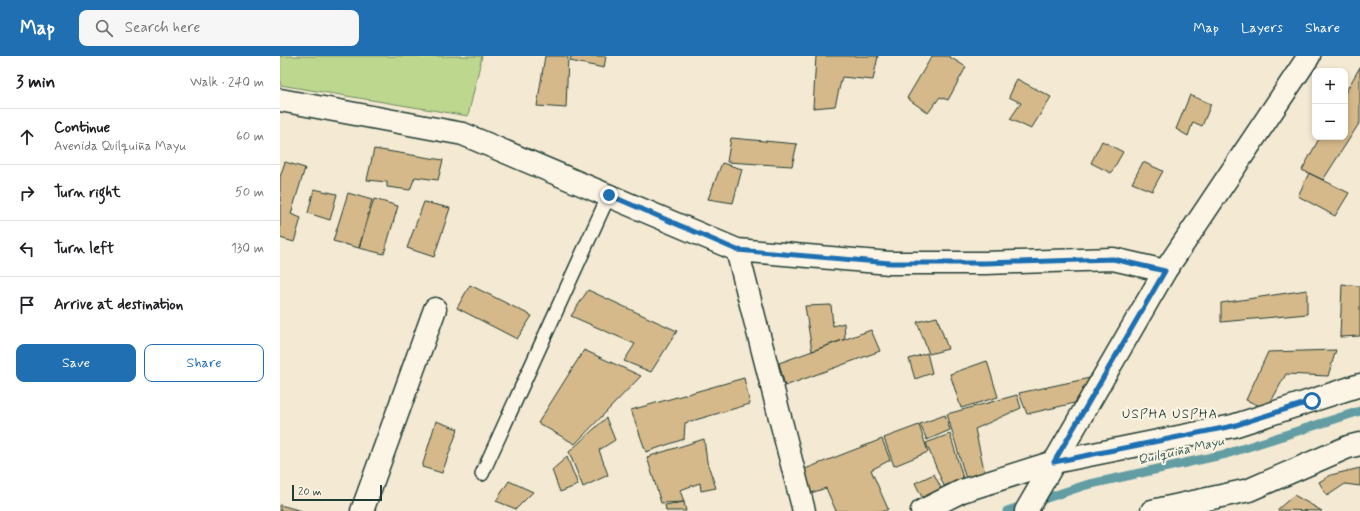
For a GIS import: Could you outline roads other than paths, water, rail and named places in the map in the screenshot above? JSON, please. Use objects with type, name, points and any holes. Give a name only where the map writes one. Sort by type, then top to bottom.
[{"type":"street","points":[[1026,511],[1165,271],[1309,56]]},
{"type":"street","points":[[280,100],[464,134],[737,250],[890,263],[985,263],[1113,259],[1165,271]]},
{"type":"street","points":[[737,250],[804,511]]},
{"type":"street","points":[[362,511],[435,309]]},
{"type":"street","points":[[922,511],[962,491],[1054,462],[1233,426],[1360,385]]},
{"type":"street","points":[[1152,511],[1249,490],[1348,447],[1360,444]]},
{"type":"lane","points":[[482,474],[609,195]]},
{"type":"waterway","name":"Quilquiña Mayu","points":[[1007,511],[1086,485],[1226,454],[1360,411]]},
{"type":"district","name":"USPHA USPHA","points":[[1170,414]]}]
